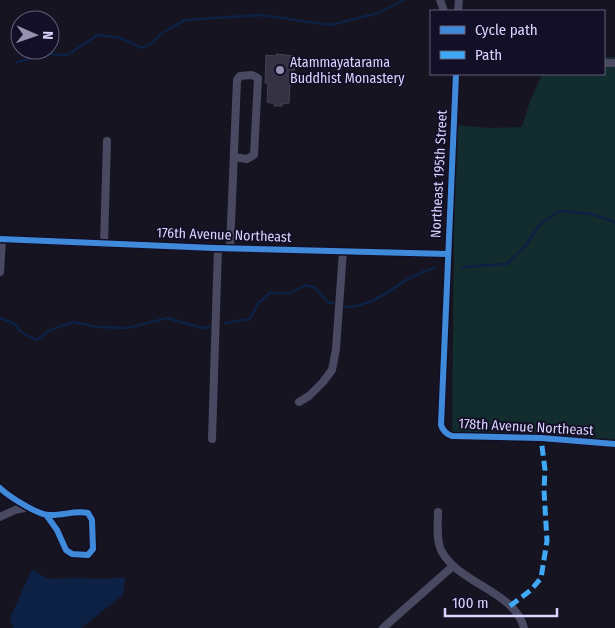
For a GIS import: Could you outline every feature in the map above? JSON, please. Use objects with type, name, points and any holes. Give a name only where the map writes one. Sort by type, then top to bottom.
[{"type":"street","points":[[230,248],[237,80],[240,76],[252,75],[258,78],[254,155],[247,159],[234,157]]},
{"type":"street","name":"Northeast 195th Street","points":[[441,426],[456,75]]},
{"type":"street","points":[[104,244],[107,141]]},
{"type":"street","name":"176th Avenue Northeast","points":[[1,239],[218,248],[448,254]]},
{"type":"street","points":[[0,272],[1,239]]},
{"type":"street","points":[[212,439],[218,248]]},
{"type":"street","points":[[298,402],[309,396],[332,370],[336,349],[342,251]]},
{"type":"street","name":"178th Avenue Northeast","points":[[441,426],[445,433],[452,436],[541,438],[615,444]]},
{"type":"street","points":[[0,488],[12,499],[47,516],[57,530],[66,550],[72,554],[88,555],[93,549],[92,520],[88,513],[47,516]]},
{"type":"street","points":[[0,518],[15,510],[30,507]]},
{"type":"street","points":[[438,512],[439,544],[441,550],[453,566],[510,606],[522,620],[524,628]]},
{"type":"street","points":[[383,628],[453,566]]},
{"type":"green space","points":[[605,57],[615,57],[615,444],[452,436],[455,125],[489,128],[522,127],[529,104],[542,75],[605,75]]},
{"type":"water","points":[[32,569],[48,579],[106,579],[125,577],[123,595],[81,628],[13,628],[10,618]]},
{"type":"building","name":"Atammayatarama Buddhist Monastery","points":[[276,54],[295,56],[294,84],[290,84],[289,103],[282,104],[282,106],[274,106],[274,104],[267,102],[268,83],[265,83],[266,55],[276,56]]},
{"type":"waterway","points":[[17,62],[47,54],[67,55],[98,35],[120,38],[142,48],[154,42],[162,33],[185,20],[261,15],[330,25],[378,13],[404,0]]},
{"type":"waterway","points":[[462,267],[507,264],[525,247],[540,224],[560,211],[592,214],[615,222]]},
{"type":"waterway","points":[[345,307],[370,302],[411,277],[435,268]]},
{"type":"waterway","points":[[225,323],[250,319],[258,303],[270,293],[290,293],[306,285],[315,288],[328,302],[333,303]]},
{"type":"waterway","points":[[0,318],[13,323],[21,332],[36,340],[50,330],[73,322],[97,327],[127,328],[167,318],[202,328],[209,327]]},
{"type":"marked path","points":[[510,606],[531,590],[541,578],[547,541],[544,490],[545,470],[541,438]]},
{"type":"cycle path","points":[[456,75],[441,425],[445,432],[452,436],[541,438],[615,444]]},
{"type":"cycle path","points":[[0,239],[214,248],[448,254]]},
{"type":"cycle path","points":[[0,488],[9,496],[44,514],[88,513],[92,520],[93,549],[88,555],[72,554],[66,550],[57,530],[47,516]]},
{"type":"place","name":"Atammayatarama Buddhist Monastery","points":[[280,70]]}]
